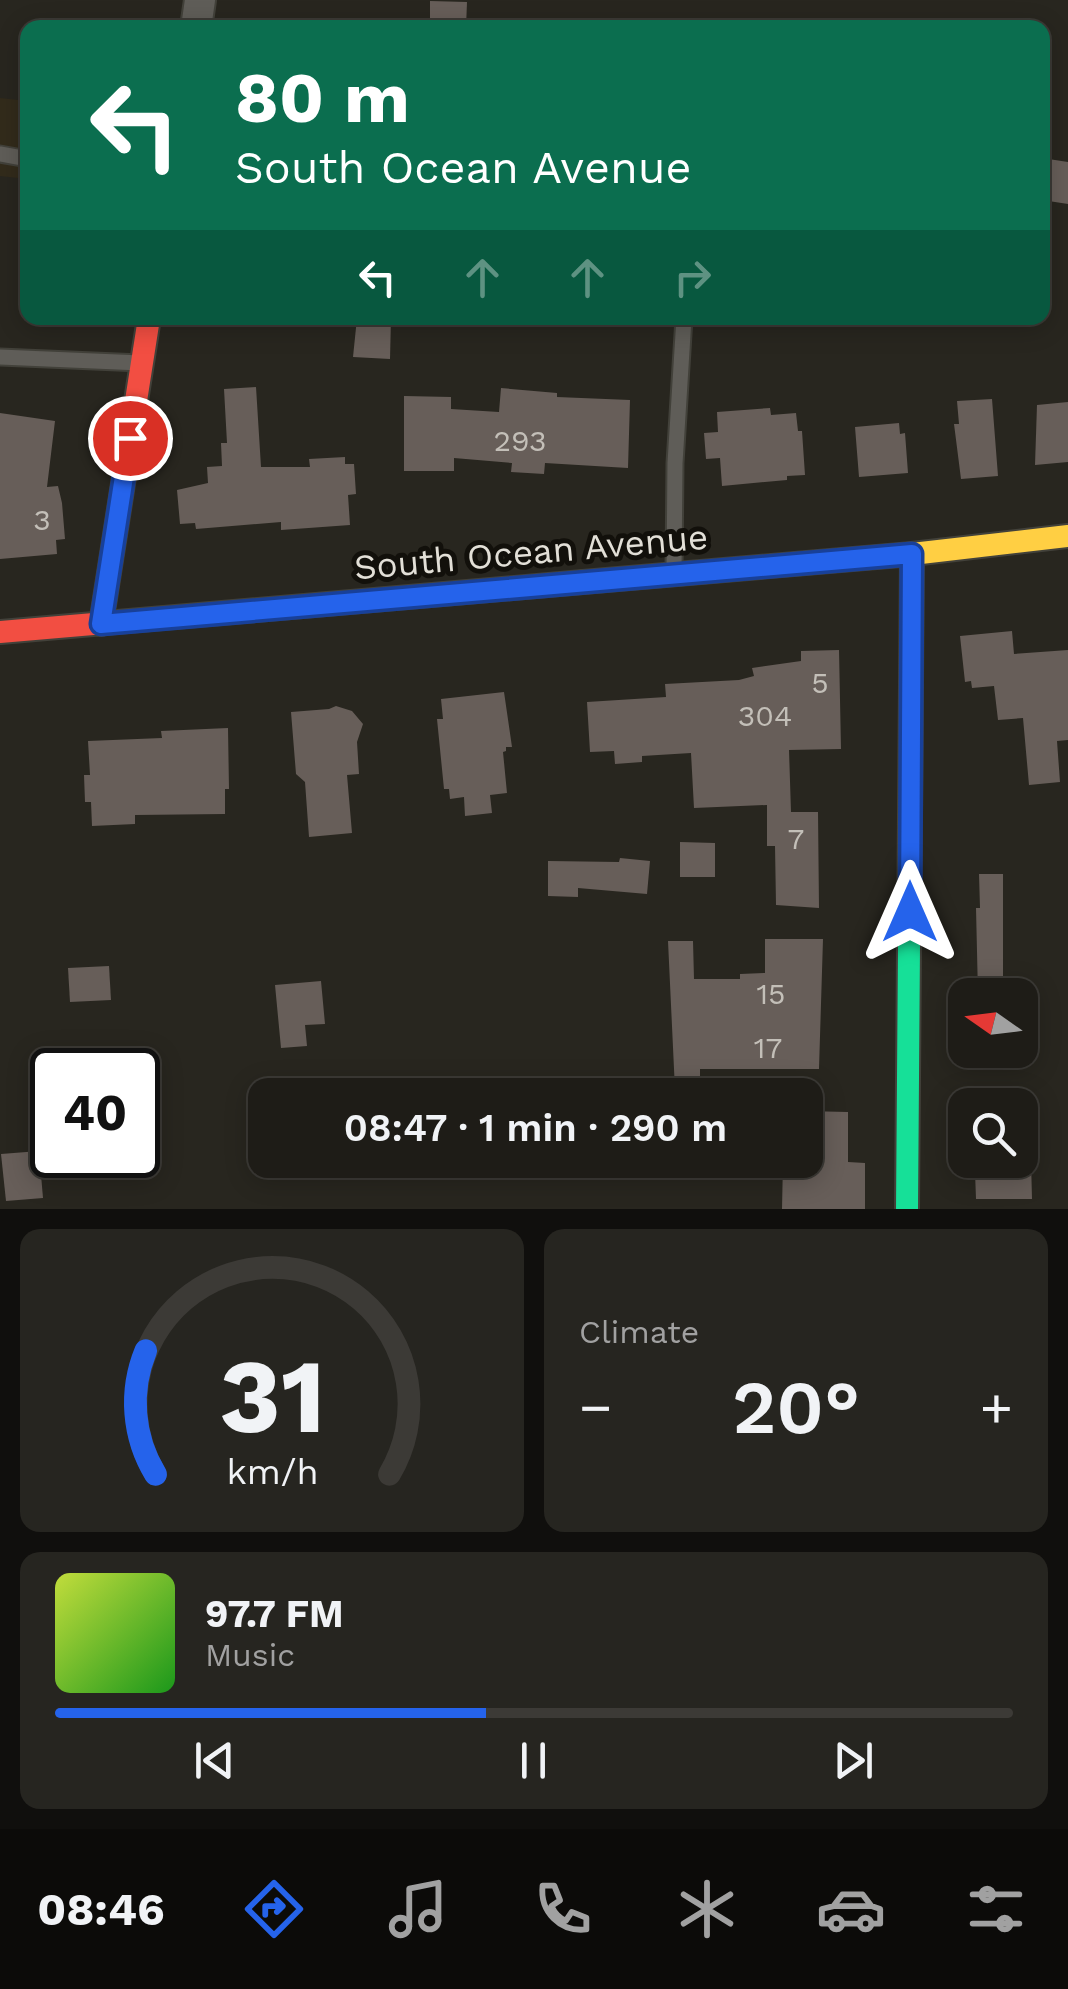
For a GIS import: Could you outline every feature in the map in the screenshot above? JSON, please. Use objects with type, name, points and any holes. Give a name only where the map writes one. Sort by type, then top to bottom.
[{"type":"street","points":[[101,624],[149,325]]},
{"type":"street","name":"South Ocean Avenue","points":[[0,632],[912,554],[1068,536]]},
{"type":"street","points":[[907,1209],[912,554]]},
{"type":"lane","points":[[674,574],[674,463],[684,325]]},
{"type":"lane","points":[[0,357],[142,363]]},
{"type":"shaded area","points":[[0,98],[20,100],[20,178],[0,176]]},
{"type":"building","points":[[430,1],[467,2],[466,20],[430,20]]},
{"type":"building","points":[[1050,159],[1068,162],[1068,204],[1050,201]]},
{"type":"building","points":[[356,325],[391,325],[390,359],[353,357]]},
{"type":"building","points":[[256,387],[261,467],[310,467],[309,459],[345,457],[345,464],[354,464],[356,494],[348,495],[350,525],[281,530],[281,522],[196,529],[195,523],[180,524],[177,490],[208,483],[207,467],[222,466],[221,443],[227,443],[224,389]]},
{"type":"building","points":[[501,388],[557,393],[557,397],[630,400],[628,468],[545,463],[544,474],[511,472],[512,463],[454,458],[454,471],[404,471],[404,396],[451,397],[451,409],[499,412]]},
{"type":"building","points":[[992,399],[998,476],[961,479],[954,424],[959,424],[957,401]]},
{"type":"building","points":[[1068,402],[1068,462],[1035,465],[1037,405]]},
{"type":"building","points":[[770,408],[771,415],[796,413],[798,431],[802,431],[805,475],[722,486],[720,458],[706,459],[704,433],[718,432],[717,412]]},
{"type":"building","points":[[0,413],[55,421],[47,487],[58,486],[62,503],[65,539],[56,540],[57,554],[0,559]]},
{"type":"building","points":[[899,423],[900,434],[905,433],[908,473],[859,477],[855,427]]},
{"type":"building","points":[[1012,631],[1014,654],[1068,650],[1068,740],[1057,741],[1060,782],[1029,785],[1023,718],[998,720],[994,686],[972,688],[971,681],[965,682],[960,636]]},
{"type":"building","points":[[839,650],[841,749],[789,750],[791,812],[818,812],[819,908],[776,905],[775,846],[767,846],[767,805],[694,808],[691,753],[642,756],[642,762],[615,764],[614,751],[590,752],[587,702],[666,697],[665,684],[739,680],[754,676],[752,668],[801,661],[801,651]]},
{"type":"building","points":[[504,692],[512,747],[503,752],[507,793],[490,795],[492,813],[465,816],[464,797],[450,799],[449,789],[444,789],[437,719],[443,719],[441,699]]},
{"type":"building","points":[[336,706],[352,711],[363,724],[357,742],[359,774],[347,775],[352,833],[309,837],[305,782],[296,774],[291,712]]},
{"type":"building","points":[[228,728],[229,789],[225,789],[225,814],[135,815],[135,824],[92,826],[91,802],[85,802],[84,775],[90,775],[88,741],[162,738],[161,731]]},
{"type":"building","points":[[680,842],[715,843],[715,877],[680,877]]},
{"type":"building","points":[[620,858],[650,861],[647,894],[578,888],[578,897],[548,896],[548,861],[619,862]]},
{"type":"building","points":[[979,874],[1003,874],[1003,978],[978,978],[976,908],[980,908]]},
{"type":"building","points":[[765,939],[823,939],[819,1069],[700,1069],[700,1078],[674,1078],[668,941],[693,941],[694,979],[740,979],[740,974],[765,973]]},
{"type":"building","points":[[109,966],[111,1000],[70,1002],[68,968]]},
{"type":"building","points":[[321,981],[325,1024],[305,1025],[307,1046],[281,1048],[275,985]]},
{"type":"building","points":[[823,1111],[848,1112],[848,1162],[865,1163],[865,1209],[782,1209],[783,1178],[823,1178]]},
{"type":"building","points":[[30,1152],[30,1178],[41,1178],[43,1198],[6,1201],[1,1154]]},
{"type":"building","points":[[975,1178],[1031,1178],[1032,1199],[976,1199]]},
{"type":"traffic: fast","points":[[907,1209],[911,684]]},
{"type":"traffic: slow","points":[[583,582],[912,554],[1068,536]]},
{"type":"traffic: slow","points":[[911,684],[912,554]]},
{"type":"traffic: jam","points":[[101,624],[148,325]]},
{"type":"traffic: jam","points":[[0,632],[583,582]]},
{"type":"route","points":[[130,438],[101,624],[912,554],[910,912]]}]
